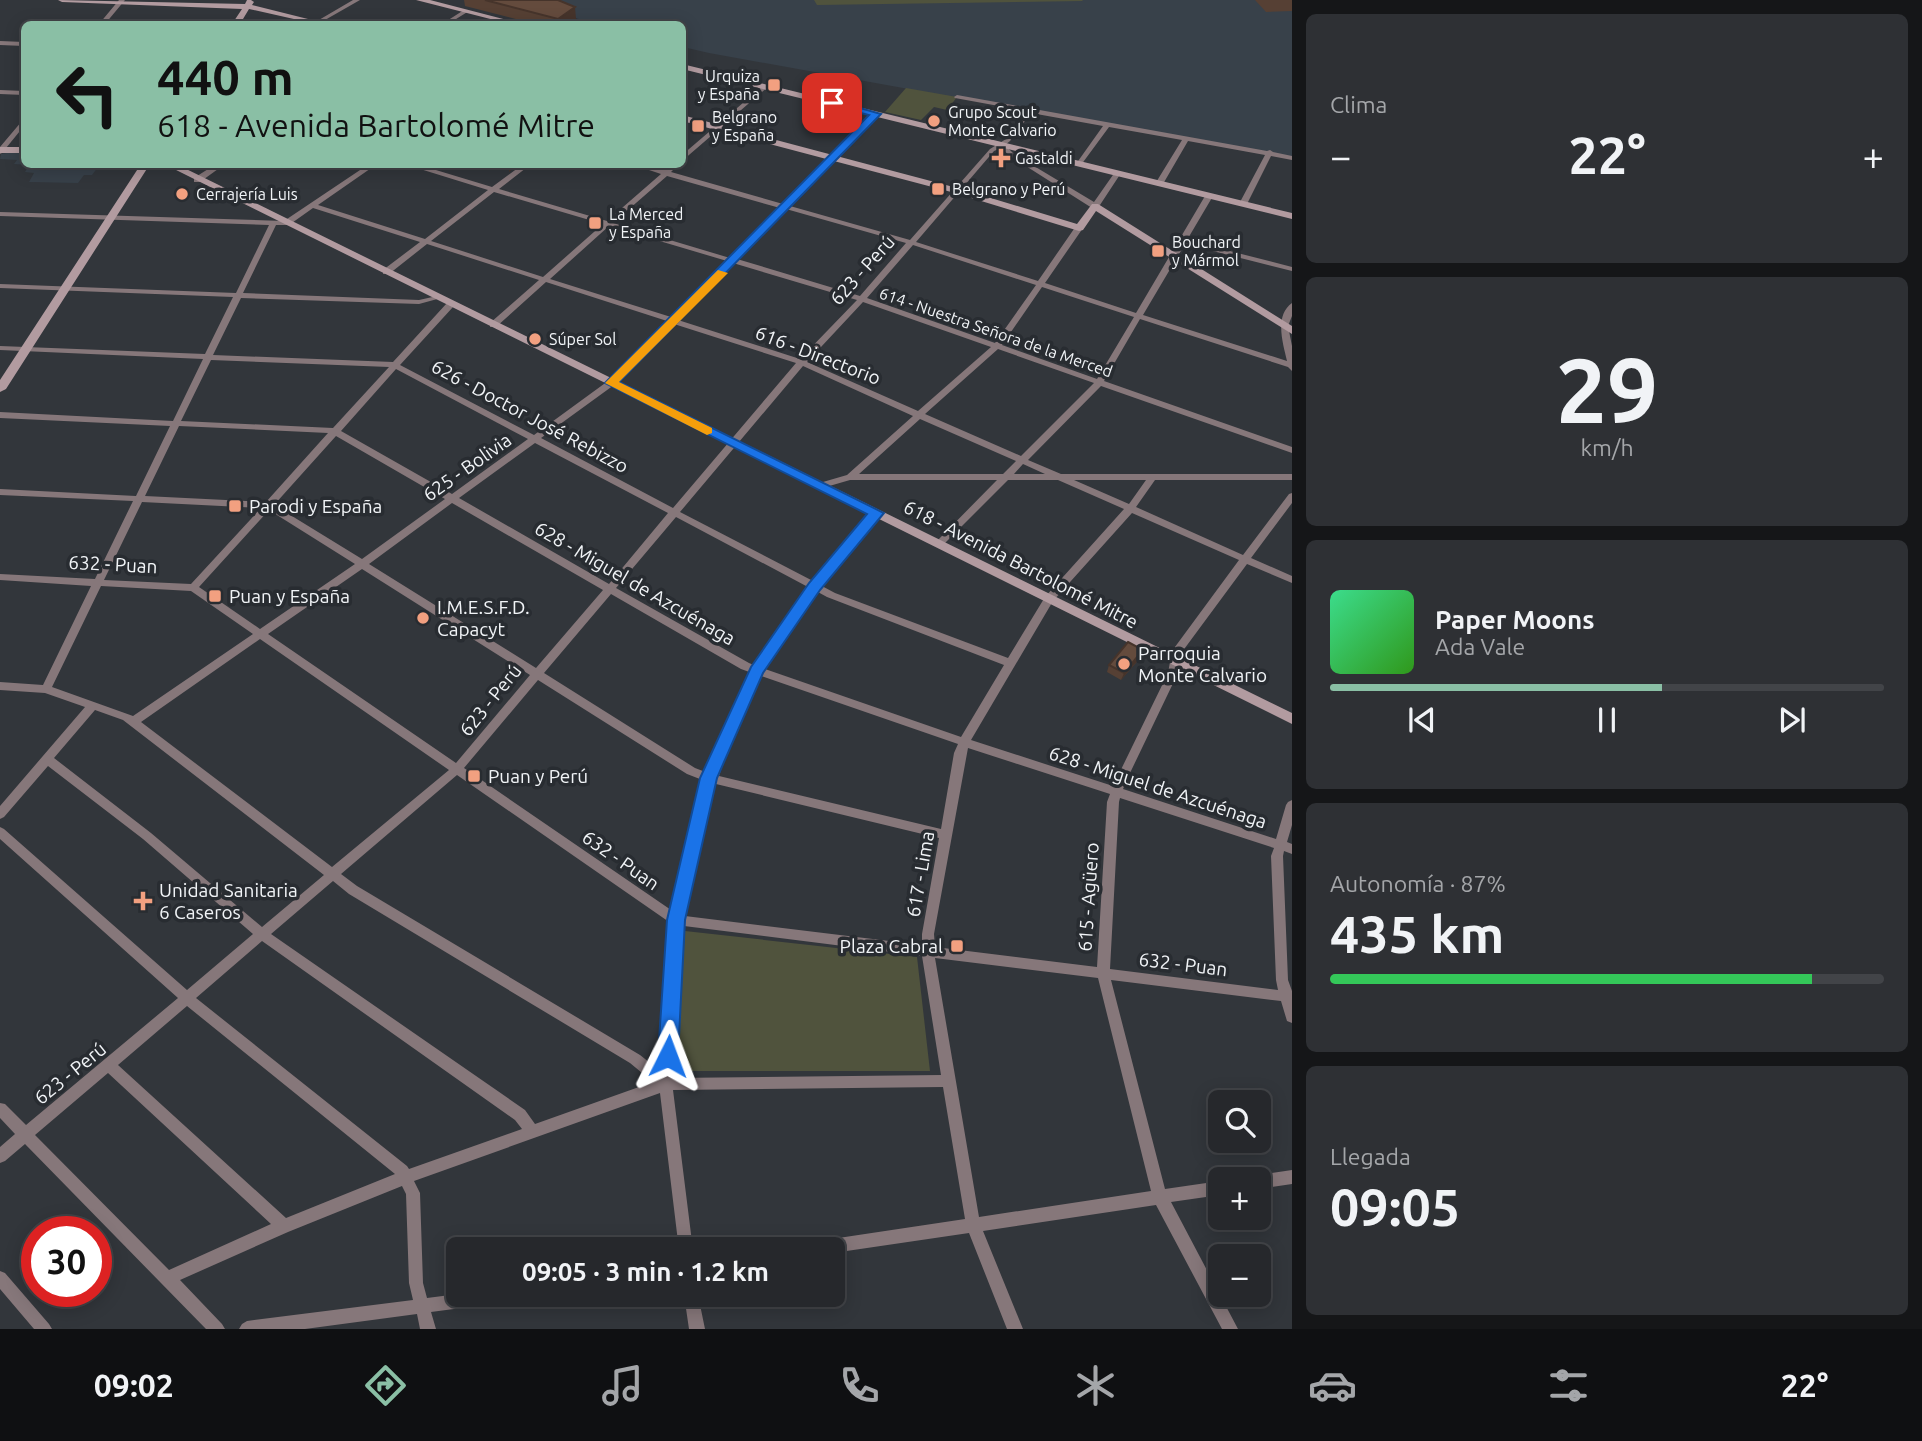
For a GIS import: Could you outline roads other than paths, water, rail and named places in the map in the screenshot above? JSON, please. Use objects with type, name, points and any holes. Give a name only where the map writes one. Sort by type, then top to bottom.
[{"type":"main road","points":[[62,0],[250,3],[309,21]]},
{"type":"main road","points":[[419,0],[506,21]]},
{"type":"main road","points":[[238,21],[250,3]]},
{"type":"main road","points":[[686,67],[1292,216]]},
{"type":"main road","points":[[686,119],[958,191],[1079,228],[1095,206],[1288,328]]},
{"type":"main road","points":[[1,150],[21,150]]},
{"type":"main road","points":[[0,389],[143,168]]},
{"type":"main road","name":"618 - Avenida Bartolomé Mitre","points":[[175,168],[1292,719]]},
{"type":"street","points":[[324,21],[357,0]]},
{"type":"street","points":[[104,21],[121,1]]},
{"type":"street","points":[[450,21],[466,11]]},
{"type":"street","points":[[0,43],[21,44]]},
{"type":"street","points":[[686,155],[766,86]]},
{"type":"street","points":[[0,92],[21,93]]},
{"type":"street","points":[[957,97],[1292,158]]},
{"type":"street","name":"623 - Perú","points":[[0,1156],[110,1066],[457,769],[801,363],[862,299],[992,150],[1002,145],[1030,110]]},
{"type":"street","name":"625 - Bolivia","points":[[134,721],[362,564],[611,383],[835,159],[876,114]]},
{"type":"street","points":[[1079,164],[1108,124]]},
{"type":"street","points":[[1,150],[21,126]]},
{"type":"street","points":[[1159,184],[1187,138]]},
{"type":"street","points":[[1002,145],[1012,155],[1095,206],[1117,173]]},
{"type":"street","points":[[1243,204],[1270,152]]},
{"type":"street","points":[[197,180],[216,168]]},
{"type":"street","points":[[0,214],[286,223],[368,168]]},
{"type":"street","name":"614 - Nuestra Señora de la Merced","points":[[420,168],[862,299],[1292,450]]},
{"type":"street","points":[[386,272],[520,168]]},
{"type":"street","points":[[649,168],[912,243],[1292,367],[1288,328],[1292,305]]},
{"type":"street","points":[[493,325],[672,168]]},
{"type":"street","points":[[939,544],[1099,383],[1209,196]]},
{"type":"street","name":"616 - Directorio","points":[[315,206],[801,363],[922,414],[1292,580]]},
{"type":"street","points":[[46,689],[274,224]]},
{"type":"street","points":[[850,477],[996,347],[1079,228]]},
{"type":"street","points":[[1183,240],[1292,269]]},
{"type":"street","points":[[0,286],[419,302],[437,298]]},
{"type":"street","points":[[194,589],[450,305]]},
{"type":"street","name":"626 - Doctor José Rebizzo","points":[[0,348],[394,365],[537,438],[815,587],[1008,662]]},
{"type":"street","name":"628 - Miguel de Azcuénaga","points":[[0,415],[334,431],[756,671],[1292,849]]},
{"type":"street","points":[[820,486],[850,477],[1292,477]]},
{"type":"street","name":"617 - Lima","points":[[1015,1329],[973,1223],[927,951],[964,742],[1008,662],[1049,600],[1131,508],[1152,478]]},
{"type":"street","points":[[0,492],[268,505],[691,771],[709,778],[947,835]]},
{"type":"street","name":"615 - Agüero","points":[[1230,1329],[1160,1197],[1103,973],[1116,791],[1173,673],[1180,646],[1292,496]]},
{"type":"street","points":[[684,1237],[666,1084],[676,920],[709,778],[756,671],[815,587],[876,513]]},
{"type":"street","name":"632 - Puan","points":[[0,577],[194,589],[676,920],[1289,996]]},
{"type":"street","points":[[0,686],[46,689],[134,721],[334,876],[635,1059],[666,1084]]},
{"type":"street","points":[[0,814],[93,705]]},
{"type":"street","points":[[47,759],[147,836],[263,935],[520,1115],[531,1131]]},
{"type":"street","points":[[1292,805],[1278,844],[1292,1017]]},
{"type":"street","points":[[0,832],[187,998],[402,1171],[413,1193],[415,1283],[428,1329]]},
{"type":"street","points":[[110,1066],[284,1226]]},
{"type":"street","points":[[166,1279],[284,1226],[406,1177],[666,1084],[949,1081]]},
{"type":"street","points":[[0,1109],[216,1329]]},
{"type":"street","points":[[1271,1180],[1292,1177]]},
{"type":"street","points":[[845,1244],[1208,1190]]},
{"type":"street","points":[[0,1278],[44,1329]]},
{"type":"street","points":[[247,1329],[446,1304]]},
{"type":"street","points":[[693,1307],[697,1329]]},
{"type":"place","name":"Urquiza y España","points":[[774,85]]},
{"type":"place","name":"Grupo Scout Monte Calvario","points":[[934,121]]},
{"type":"place","name":"Belgrano y España","points":[[698,126]]},
{"type":"place","name":"Gastaldi","points":[[1001,158]]},
{"type":"place","name":"Belgrano y Perú","points":[[938,189]]},
{"type":"place","name":"Cerrajería Luis","points":[[182,194]]},
{"type":"place","name":"La Merced y España","points":[[595,223]]},
{"type":"place","name":"Bouchard y Mármol","points":[[1158,251]]},
{"type":"place","name":"Súper Sol","points":[[535,339]]},
{"type":"place","name":"Parodi y España","points":[[235,506]]},
{"type":"place","name":"Puan y España","points":[[215,596]]},
{"type":"place","name":"I.M.E.S.F.D. Capacyt","points":[[423,618]]},
{"type":"place","name":"Parroquia Monte Calvario","points":[[1124,664]]},
{"type":"place","name":"Puan y Perú","points":[[474,776]]},
{"type":"place","name":"Unidad Sanitaria 6 Caseros","points":[[143,901]]},
{"type":"place","name":"Plaza Cabral","points":[[957,946]]}]
